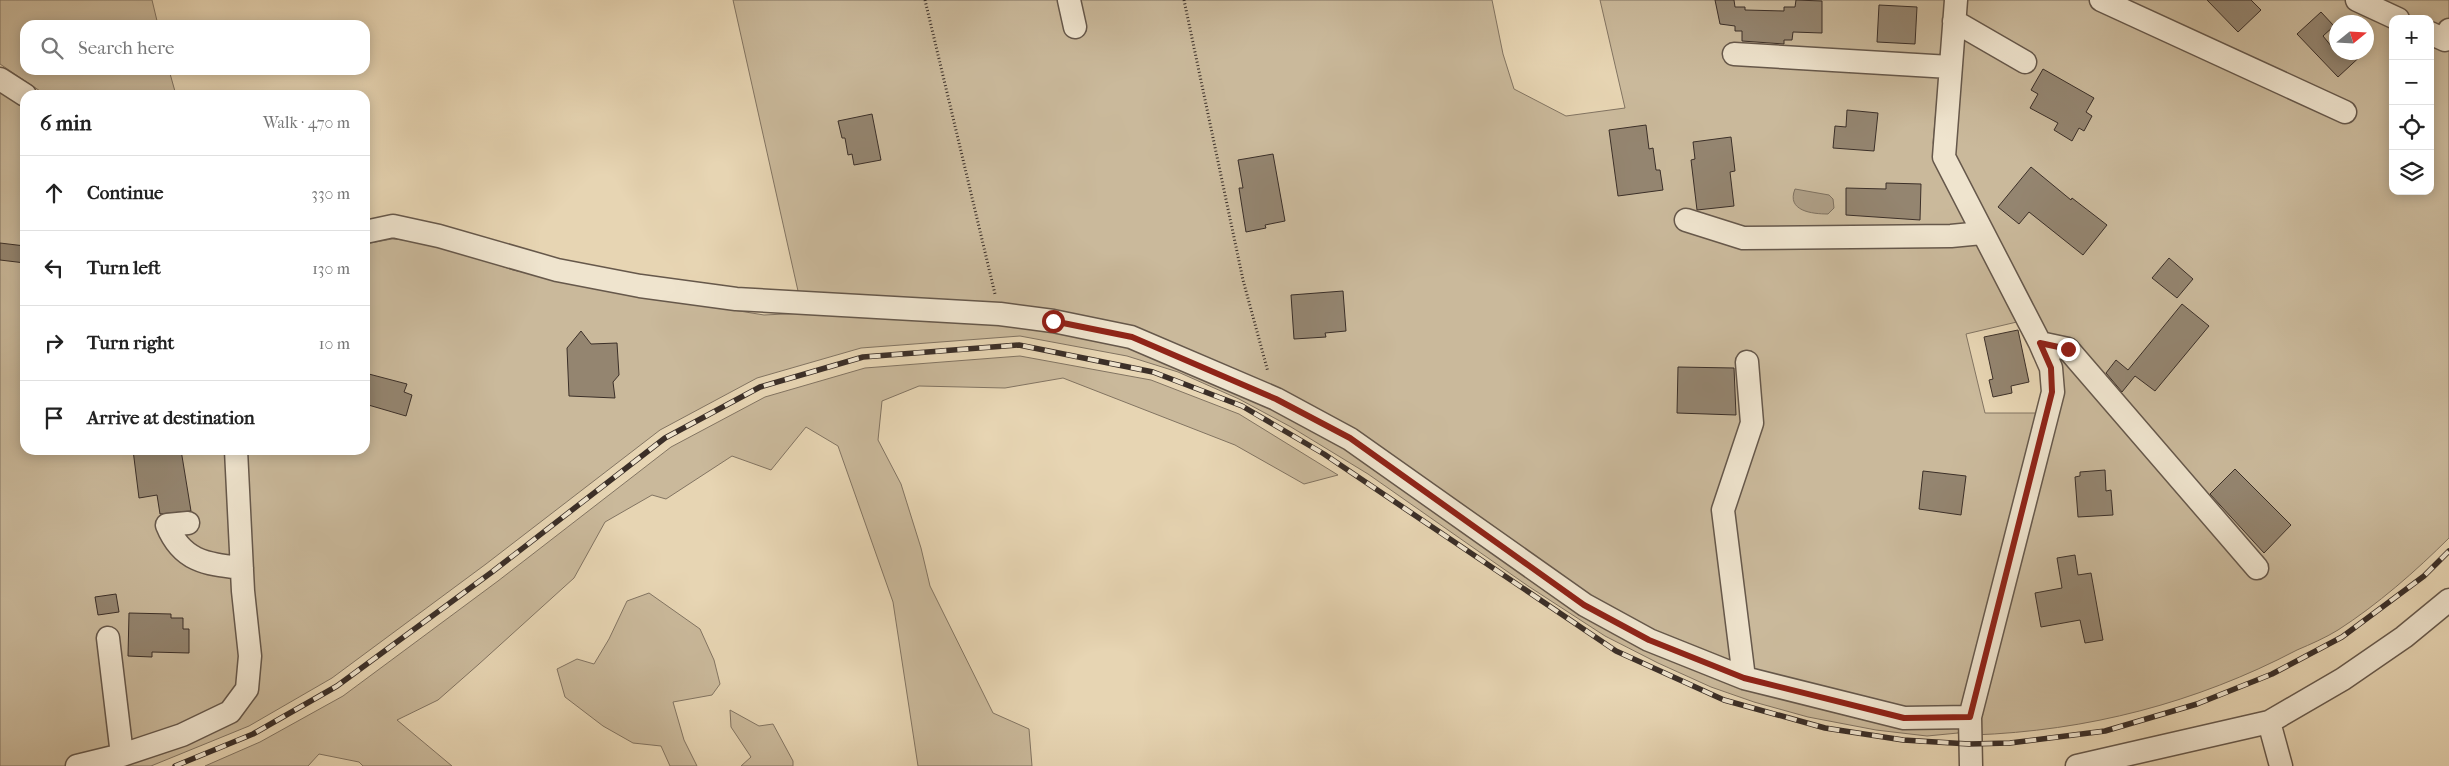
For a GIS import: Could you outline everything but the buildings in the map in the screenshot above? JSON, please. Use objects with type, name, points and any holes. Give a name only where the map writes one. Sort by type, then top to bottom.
[{"type":"street","points":[[1069,0],[1075,27]]},
{"type":"street","points":[[2101,0],[2345,112]]},
{"type":"street","points":[[2357,0],[2389,15]]},
{"type":"street","points":[[1955,11],[2025,62]]},
{"type":"street","points":[[1955,11],[1944,157],[2040,343],[2051,368],[2052,392],[1970,717],[1971,766]]},
{"type":"street","points":[[2434,35],[2445,40],[2449,30]]},
{"type":"street","points":[[1734,54],[1950,66]]},
{"type":"street","points":[[0,79],[20,92]]},
{"type":"street","points":[[1686,220],[1743,238],[1951,236],[1982,233]]},
{"type":"street","points":[[370,231],[393,226],[439,236],[557,270],[640,286],[717,296],[1000,314],[1053,321],[1132,337],[1276,399],[1350,438],[1584,605],[1649,640],[1744,678],[1904,718],[1970,717]]},
{"type":"street","points":[[2040,343],[2068,349],[2257,568]]},
{"type":"street","points":[[1744,678],[1722,510],[1752,423],[1747,362]]},
{"type":"street","points":[[77,766],[122,755],[182,735],[230,712],[247,689],[250,656],[242,568],[236,455]]},
{"type":"street","points":[[188,523],[167,525],[174,542],[189,556],[213,565],[242,568]]},
{"type":"street","points":[[2077,766],[2269,722],[2343,680],[2404,637],[2449,600]]},
{"type":"street","points":[[108,638],[122,755]]},
{"type":"street","points":[[2269,722],[2281,766]]},
{"type":"path","points":[[925,0],[1000,314]]},
{"type":"path","points":[[1184,0],[1243,280],[1276,399]]},
{"type":"shaded area","points":[[0,0],[152,0],[157,20],[20,20],[20,75],[170,75],[175,90],[39,90],[0,64]]},
{"type":"shaded area","points":[[733,0],[1492,0],[1503,54],[1514,89],[1566,116],[1625,108],[1600,0],[1946,0],[1933,143],[1980,242],[2021,321],[1966,334],[1985,413],[2042,413],[1966,710],[1958,733],[1927,736],[1876,730],[1808,717],[1754,702],[1711,687],[1605,636],[1528,586],[1368,474],[1291,427],[1239,399],[1178,372],[1127,356],[1020,336],[861,348],[757,378],[660,430],[486,564],[332,678],[249,726],[151,766],[0,766],[0,89],[20,102],[20,455],[370,455],[370,243],[392,239],[431,242],[513,270],[598,288],[764,315],[806,313],[798,291]]},
{"type":"shaded area","points":[[1961,0],[2449,0],[2449,538],[2396,587],[2338,630],[2259,669],[2220,685],[2140,711],[2058,727],[1973,735],[2058,387],[1949,155]]},
{"type":"shaded area","points":[[1795,189],[1829,195],[1833,199],[1834,208],[1828,214],[1802,210],[1794,202]]},
{"type":"shaded area","points":[[1020,356],[1151,380],[1239,414],[1338,475],[1304,484],[1235,445],[1063,378],[1005,388],[919,386],[882,401],[878,440],[901,484],[921,548],[930,586],[993,713],[1029,729],[1032,766],[918,766],[893,602],[838,446],[806,427],[771,470],[732,456],[666,499],[652,495],[605,522],[574,578],[438,700],[397,720],[452,766],[363,766],[359,762],[319,754],[308,766],[205,766],[260,742],[343,696],[498,581],[671,447],[765,397],[865,368]]},
{"type":"shaded area","points":[[649,593],[700,629],[714,660],[720,684],[712,695],[673,702],[684,740],[697,766],[670,766],[661,746],[633,743],[603,726],[565,697],[557,669],[577,659],[594,664],[609,639],[627,601]]},
{"type":"shaded area","points":[[730,710],[759,726],[773,724],[793,761],[793,766],[741,766],[751,757],[731,727]]},
{"type":"railway","points":[[175,766],[253,734],[337,686],[492,572],[665,438],[760,387],[863,357],[1019,345],[1153,372],[1242,406],[1324,454],[1616,651],[1724,700],[1825,728],[1903,740],[1969,744],[2010,743],[2105,731],[2197,704],[2272,674],[2342,637],[2424,576],[2449,551]]},
{"type":"route","points":[[1053,321],[1132,337],[1276,399],[1350,438],[1584,605],[1649,640],[1744,678],[1904,718],[1970,717],[2014,551],[2052,392],[2051,368],[2040,343],[2068,349]]}]
